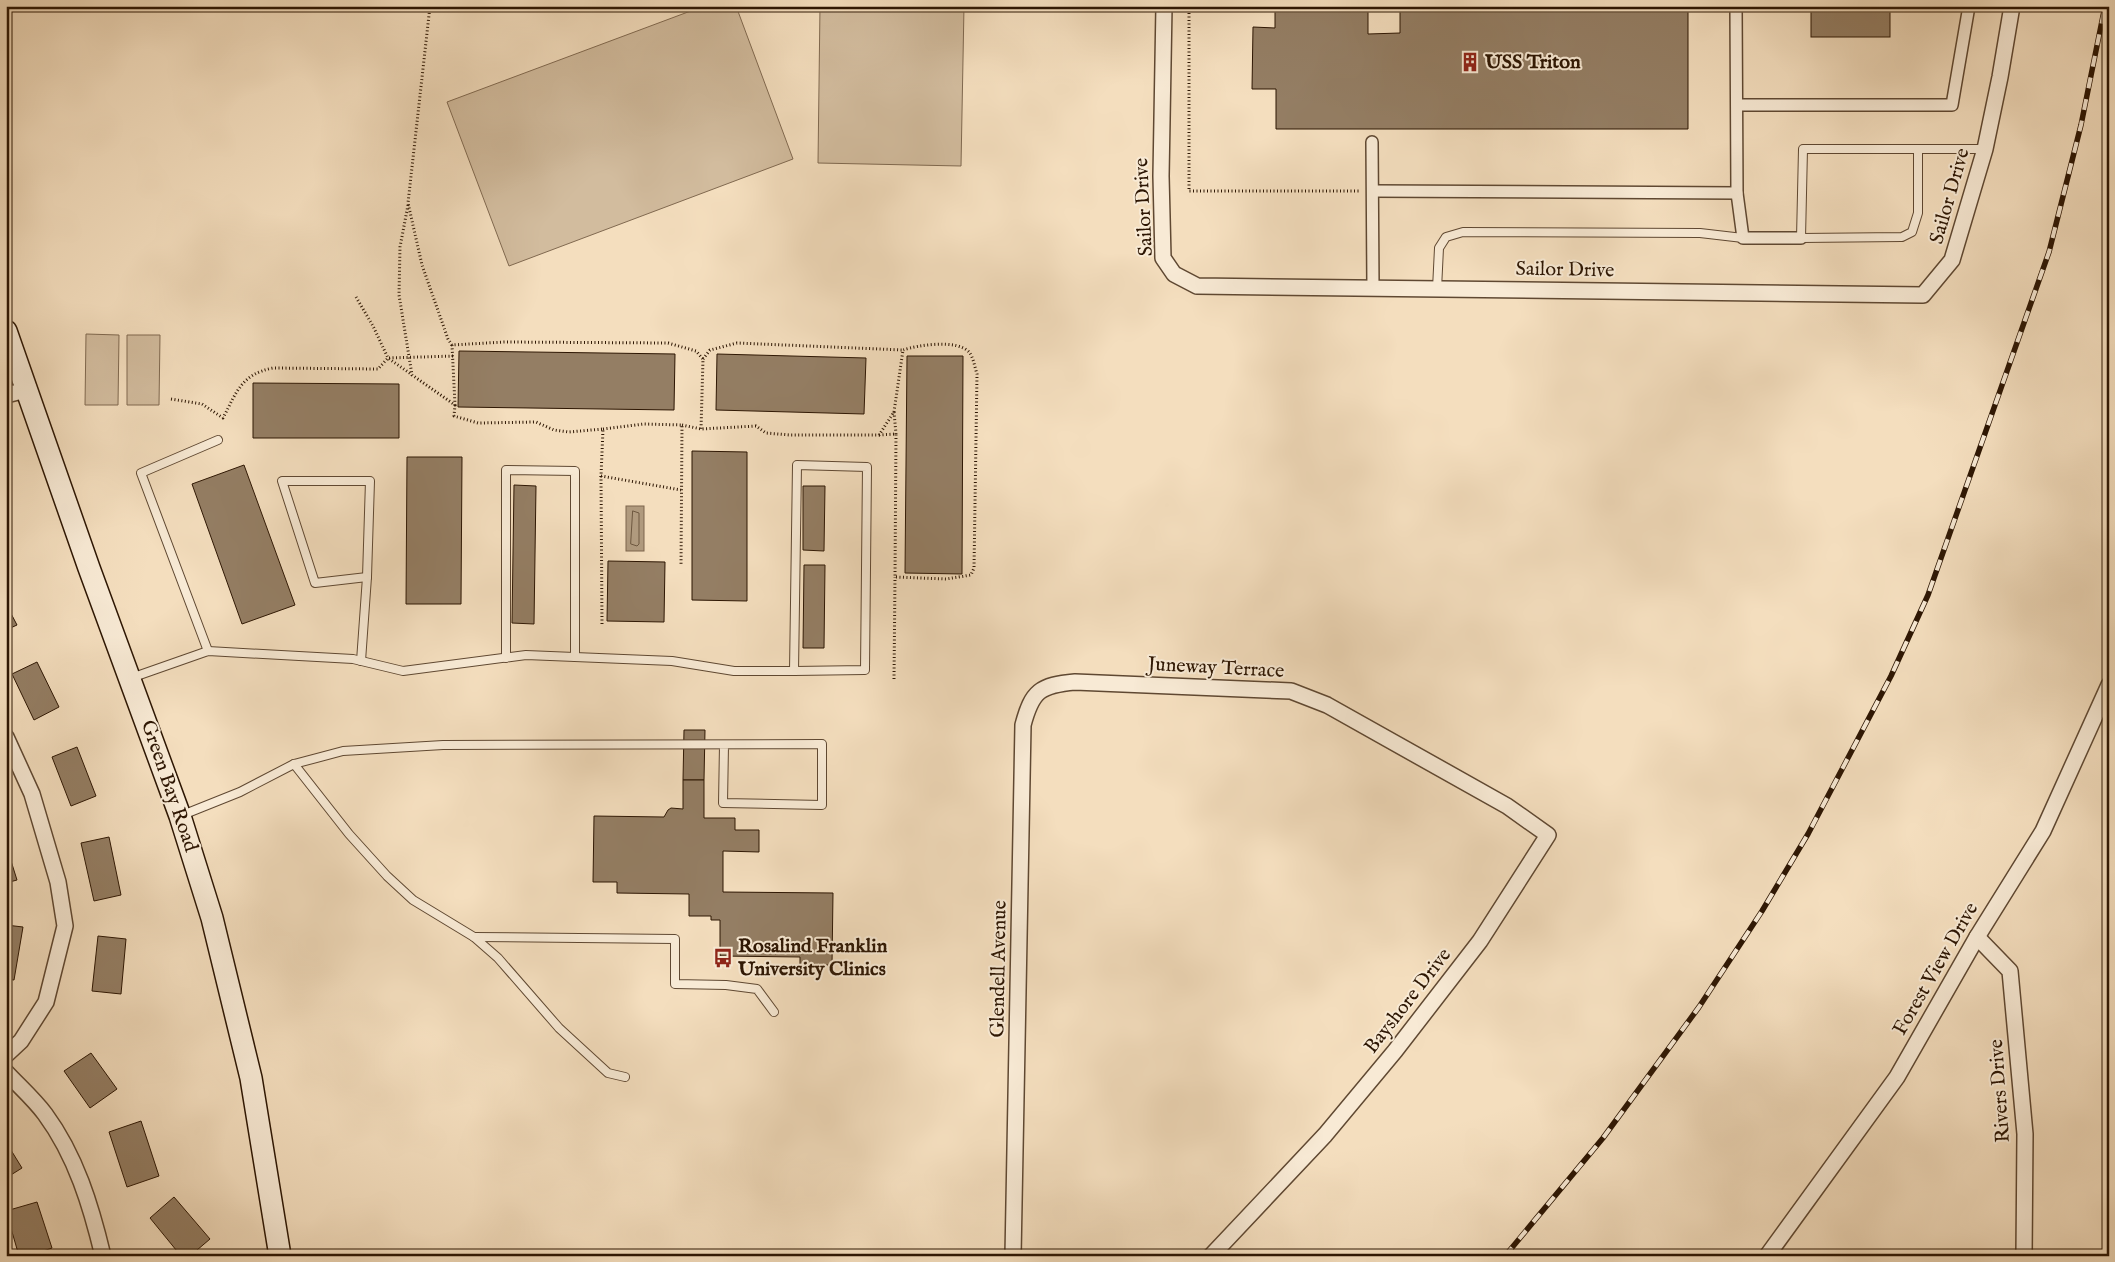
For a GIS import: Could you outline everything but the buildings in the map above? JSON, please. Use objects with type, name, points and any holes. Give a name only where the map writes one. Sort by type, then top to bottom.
[{"type":"main road","name":"Green Bay Road","points":[[6,331],[16,393],[131,678],[180,816],[212,918],[236,1011],[259,1127],[280,1256]]},
{"type":"street","name":"Sailor Drive","points":[[1164,6],[1161,176],[1163,258],[1174,274],[1197,286],[1923,295],[1952,260],[1985,149],[2012,6]]},
{"type":"street","points":[[1736,6],[1737,193],[1743,238],[1801,238]]},
{"type":"street","points":[[1737,105],[1952,105],[1969,6]]},
{"type":"street","points":[[1372,142],[1373,288]]},
{"type":"street","points":[[1373,191],[1737,193]]},
{"type":"street","name":"Juneway Terrace","points":[[1042,690],[1050,684],[1074,682],[1291,691],[1327,705],[1459,779]]},
{"type":"street","name":"Forest View Drive","points":[[1768,1256],[1897,1078],[1977,937],[2044,831],[2109,685]]},
{"type":"street","name":"Glendell Avenue","points":[[1013,1256],[1023,725],[1030,701],[1042,690]]},
{"type":"street","points":[[6,737],[32,794],[58,882],[65,926],[46,1002],[21,1041],[6,1055]]},
{"type":"street","name":"Bayshore Drive","points":[[1211,1256],[1325,1135],[1395,1051],[1480,941],[1548,835],[1507,806],[1459,779]]},
{"type":"street","name":"Rivers Drive","points":[[1977,937],[2010,971],[2025,1134],[2024,1256]]},
{"type":"street","points":[[6,1072],[45,1114],[74,1162],[94,1221],[103,1256]]},
{"type":"lane","points":[[1918,149],[1918,213],[1912,232],[1902,237],[1801,238],[1802,149],[1918,149],[1985,149]]},
{"type":"lane","points":[[1437,288],[1439,248],[1446,237],[1463,232],[1700,233],[1743,238]]},
{"type":"lane","points":[[208,651],[141,473],[218,440]]},
{"type":"lane","points":[[131,678],[208,651],[362,661],[402,671],[526,655],[672,660],[734,671],[794,671],[866,670],[867,467],[797,465],[794,671]]},
{"type":"lane","points":[[506,658],[506,470],[575,471],[575,657]]},
{"type":"lane","points":[[362,661],[367,577],[370,481],[282,481],[315,583],[367,577]]},
{"type":"lane","points":[[180,816],[240,792],[294,764],[344,751],[433,745],[822,744],[822,805],[723,803],[724,745]]},
{"type":"lane","points":[[294,764],[349,834],[413,900],[474,937],[498,958],[566,1034],[608,1073],[624,1078]]},
{"type":"lane","points":[[474,937],[675,939],[675,984],[726,985],[757,989],[774,1012]]},
{"type":"path","points":[[412,375],[410,358],[402,327],[399,295],[400,247],[408,203],[430,6]]},
{"type":"path","points":[[1189,6],[1189,191],[1373,191]]},
{"type":"path","points":[[408,203],[422,265],[448,339],[452,345],[454,356],[454,416],[478,423],[536,422],[554,430],[569,432],[644,424],[682,425],[701,429],[756,426],[766,433],[790,435],[896,434]]},
{"type":"path","points":[[356,297],[373,326],[388,358],[455,405]]},
{"type":"path","points":[[452,345],[504,342],[668,343],[696,351],[703,359]]},
{"type":"path","points":[[701,429],[703,359],[710,350],[737,343],[903,350],[918,345],[960,346],[970,352],[977,374],[974,568],[971,575],[962,578],[895,577]]},
{"type":"path","points":[[894,678],[896,434],[894,412],[903,350]]},
{"type":"path","points":[[171,398],[202,404],[223,418],[243,384],[257,371],[273,368],[378,369],[388,358],[454,356]]},
{"type":"path","points":[[879,435],[894,412]]},
{"type":"path","points":[[681,566],[682,425]]},
{"type":"path","points":[[602,625],[601,476],[603,429]]},
{"type":"path","points":[[601,476],[681,490]]},
{"type":"shaded area","points":[[704,6],[736,6],[793,159],[509,266],[447,102]]},
{"type":"shaded area","points":[[820,6],[964,6],[961,166],[818,163]]},
{"type":"shaded area","points":[[86,334],[119,335],[118,405],[85,405]]},
{"type":"shaded area","points":[[127,335],[160,335],[159,405],[127,405]]},
{"type":"water","points":[[626,506],[644,506],[644,551],[626,551]]},
{"type":"railway","points":[[1505,1256],[1603,1138],[1699,1007],[1762,911],[1808,834],[1891,676],[1928,595],[2049,252],[2081,125],[2105,6]]},
{"type":"place","name":"USS Triton","points":[[1470,62]]},
{"type":"place","name":"Rosalind Franklin University Clinics","points":[[723,958]]}]
